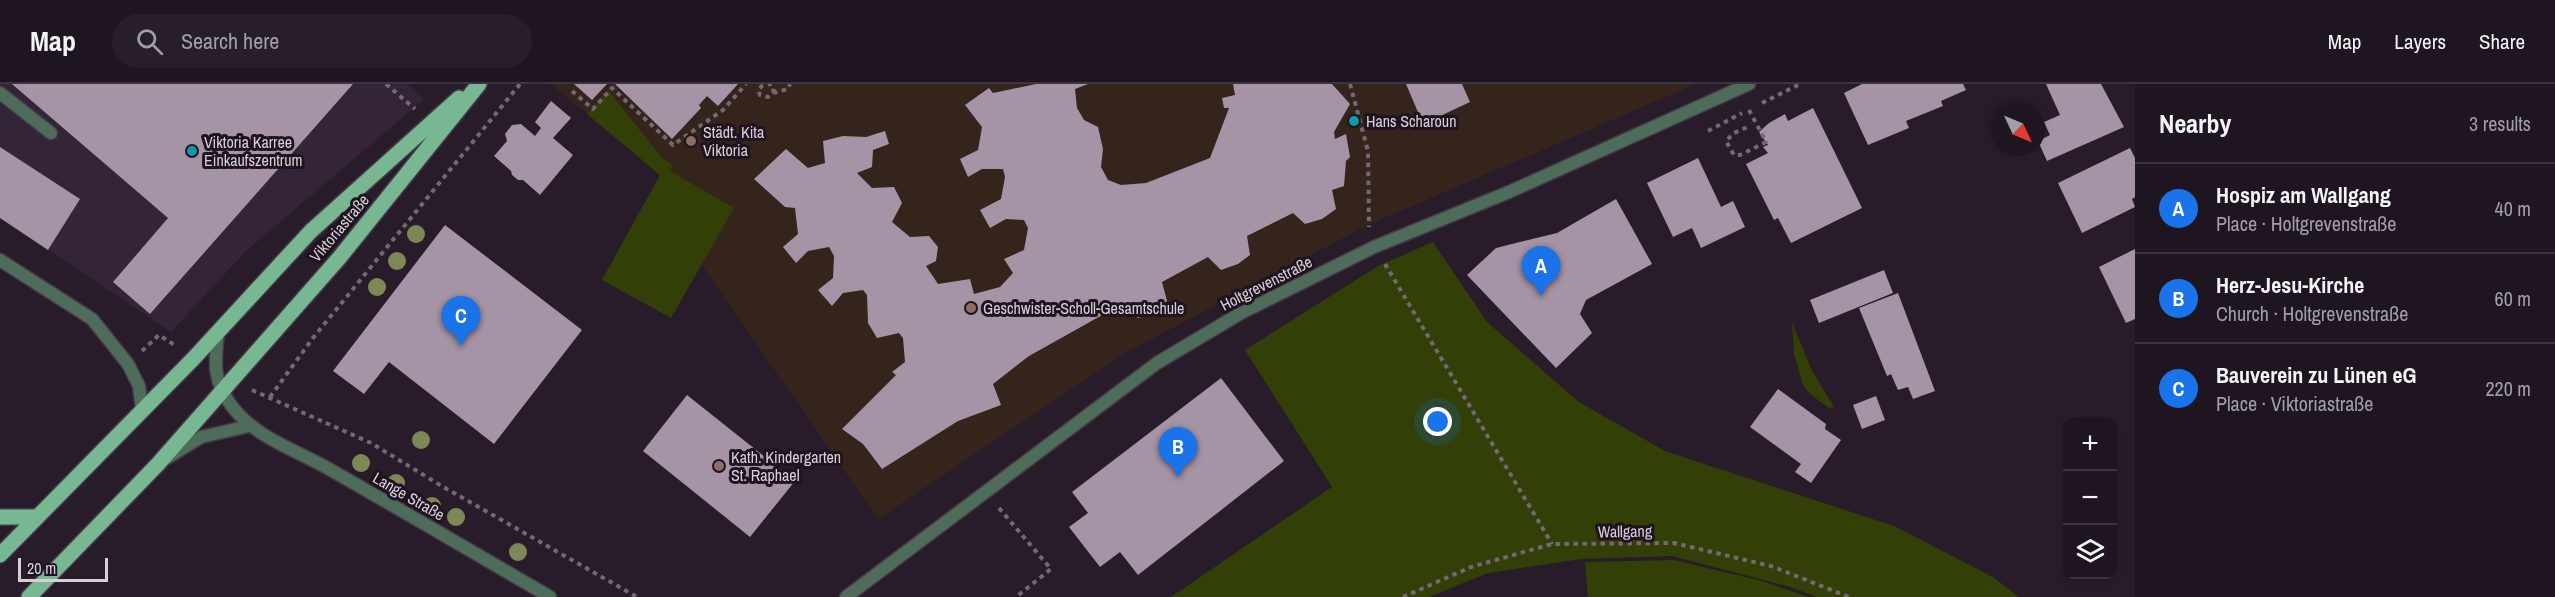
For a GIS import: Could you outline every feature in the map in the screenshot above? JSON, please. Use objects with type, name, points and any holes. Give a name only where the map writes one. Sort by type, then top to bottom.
[{"type":"main road","name":"Viktoriastraße","points":[[0,555],[218,332],[311,231],[430,123],[477,84]]},
{"type":"main road","name":"Viktoriastraße","points":[[29,597],[41,590],[158,464],[340,257],[477,84]]},
{"type":"main road","points":[[0,517],[37,517]]},
{"type":"street","name":"Holtgrevenstraße","points":[[846,597],[1157,363],[1241,313],[1374,247],[1499,196],[1749,84]]},
{"type":"street","points":[[0,93],[51,133]]},
{"type":"street","points":[[0,260],[92,319],[128,364],[139,386],[142,410]]},
{"type":"street","points":[[218,332],[214,366],[222,391]]},
{"type":"street","name":"Lange Straße","points":[[222,391],[249,426],[326,467],[550,597]]},
{"type":"street","points":[[158,464],[201,437],[249,426]]},
{"type":"path","points":[[386,84],[430,123]]},
{"type":"path","points":[[520,84],[320,330],[270,397],[371,443],[637,597]]},
{"type":"path","points":[[572,91],[593,109],[612,88],[674,145],[723,110],[746,84]]},
{"type":"path","points":[[773,93],[788,89],[790,84]]},
{"type":"path","points":[[1350,84],[1368,151],[1368,225],[1374,247],[1552,544]]},
{"type":"path","points":[[1749,110],[1766,142],[1740,155],[1734,155],[1726,141],[1734,133],[1750,126]]},
{"type":"path","points":[[986,493],[1051,569],[1016,597]]},
{"type":"path","name":"Wallgang","points":[[1403,597],[1471,567],[1552,544],[1674,543],[1771,566],[1849,597]]},
{"type":"shaded area","points":[[0,84],[407,84],[424,99],[245,252],[171,332],[0,217]]},
{"type":"shaded area","name":"Geschwister-Scholl-Gesamtschule","points":[[551,84],[1696,84],[1368,225],[1127,352],[878,519],[701,264],[734,208],[660,174]]},
{"type":"green space","points":[[608,90],[662,158],[673,166],[670,171],[734,208],[671,318],[602,280],[660,175],[587,114]]},
{"type":"green space","points":[[1433,242],[1487,322],[1579,402],[1665,451],[1894,526],[1993,577],[2019,597],[1817,597],[1790,587],[1672,556],[1581,559],[1488,573],[1429,597],[1171,597],[1332,487],[1245,350],[1378,266]]},
{"type":"green space","points":[[1792,322],[1811,369],[1834,407],[1829,408],[1810,394],[1803,385],[1794,354]]},
{"type":"green space","points":[[1674,560],[1762,581],[1809,597],[1588,597],[1585,562]]},
{"type":"building","name":"Viktoria Karree Einkaufszentrum","points":[[12,84],[353,84],[150,314],[113,282],[168,218]]},
{"type":"building","points":[[574,84],[607,84],[592,100]]},
{"type":"building","points":[[615,84],[738,84],[718,106],[707,96],[699,105],[701,108],[672,139]]},
{"type":"building","points":[[1036,84],[1088,84],[1075,89],[1077,108],[1084,120],[1098,127],[1103,149],[1101,167],[1108,180],[1121,185],[1146,183],[1210,158],[1229,108],[1224,108],[1222,98],[1235,95],[1233,84],[1332,84],[1350,104],[1334,132],[1335,139],[1346,134],[1350,157],[1346,161],[1344,186],[1332,190],[1336,209],[1322,219],[1305,224],[1293,213],[1247,236],[1250,255],[1238,264],[1221,270],[1208,257],[1162,282],[1167,301],[1154,312],[1138,318],[1122,304],[1029,356],[993,384],[1001,405],[958,421],[882,469],[863,444],[842,429],[896,375],[892,372],[905,362],[903,338],[899,333],[877,338],[868,323],[867,295],[863,290],[843,293],[832,306],[818,290],[833,278],[834,256],[829,247],[808,251],[796,263],[783,247],[798,234],[795,208],[785,207],[754,179],[786,149],[808,168],[825,163],[823,141],[843,136],[866,137],[885,131],[889,144],[873,150],[872,167],[857,173],[872,188],[894,187],[902,203],[892,222],[910,237],[929,236],[938,247],[936,261],[926,266],[938,284],[970,279],[974,294],[1000,287],[1013,273],[1004,259],[1024,250],[1028,228],[1024,220],[1006,219],[990,228],[980,210],[1001,199],[1005,177],[1003,169],[982,169],[968,177],[960,159],[978,150],[982,127],[965,105],[989,88],[993,93]]},
{"type":"building","points":[[1406,84],[1462,84],[1470,102],[1423,124]]},
{"type":"building","points":[[1862,84],[1963,84],[1966,90],[1941,101],[1943,106],[1906,121],[1909,128],[1868,145],[1844,93]]},
{"type":"building","points":[[2046,84],[2101,84],[2124,127],[2047,161],[2045,156],[2045,138],[2050,135],[2045,122],[2060,115]]},
{"type":"building","points":[[551,101],[571,118],[553,138],[573,155],[540,195],[523,180],[518,180],[512,175],[511,171],[494,156],[507,141],[505,134],[512,125],[521,124],[535,136],[541,128],[535,122]]},
{"type":"building","points":[[1813,108],[1862,208],[1791,243],[1778,218],[1774,220],[1746,164],[1768,153],[1763,147],[1768,145],[1759,132],[1769,123],[1785,114],[1788,121]]},
{"type":"building","points":[[0,147],[80,199],[48,250],[0,218]]},
{"type":"building","points":[[2130,148],[2135,158],[2135,197],[2132,199],[2135,207],[2082,233],[2058,183]]},
{"type":"building","points":[[1698,158],[1721,207],[1733,201],[1745,227],[1701,248],[1692,228],[1673,237],[1647,183]]},
{"type":"building","points":[[1616,199],[1652,264],[1586,300],[1580,314],[1592,333],[1556,368],[1467,275],[1496,248],[1557,233]]},
{"type":"building","points":[[445,225],[582,330],[494,444],[389,362],[364,394],[333,371]]},
{"type":"building","points":[[2135,249],[2135,319],[2126,323],[2099,267]]},
{"type":"building","points":[[1884,270],[1893,293],[1819,323],[1810,300]]},
{"type":"building","points":[[1898,293],[1935,391],[1913,399],[1908,387],[1898,390],[1891,374],[1887,376],[1859,308]]},
{"type":"building","points":[[1221,378],[1284,461],[1138,575],[1120,552],[1100,567],[1069,527],[1088,513],[1072,492]]},
{"type":"building","points":[[1778,389],[1826,424],[1825,429],[1841,440],[1811,483],[1795,472],[1801,464],[1750,427]]},
{"type":"building","name":"Kath. Kindergarten St. Raphael","points":[[687,395],[795,481],[750,537],[643,451]]},
{"type":"building","points":[[1876,396],[1885,420],[1862,429],[1853,405]]},
{"type":"place","name":"Hans Scharoun","points":[[1354,121]]},
{"type":"place","name":"Städt. Kita Viktoria","points":[[691,141]]},
{"type":"place","name":"Viktoria Karree Einkaufszentrum","points":[[192,151]]},
{"type":"place","name":"Hospiz am Wallgang","points":[[1541,296]]},
{"type":"place","name":"Geschwister-Scholl-Gesamtschule","points":[[971,308]]},
{"type":"place","name":"Bauverein zu Lünen eG","points":[[461,346]]},
{"type":"place","name":"Kath. Kindergarten St. Raphael","points":[[719,466]]},
{"type":"place","name":"Herz-Jesu-Kirche","points":[[1178,477]]}]
